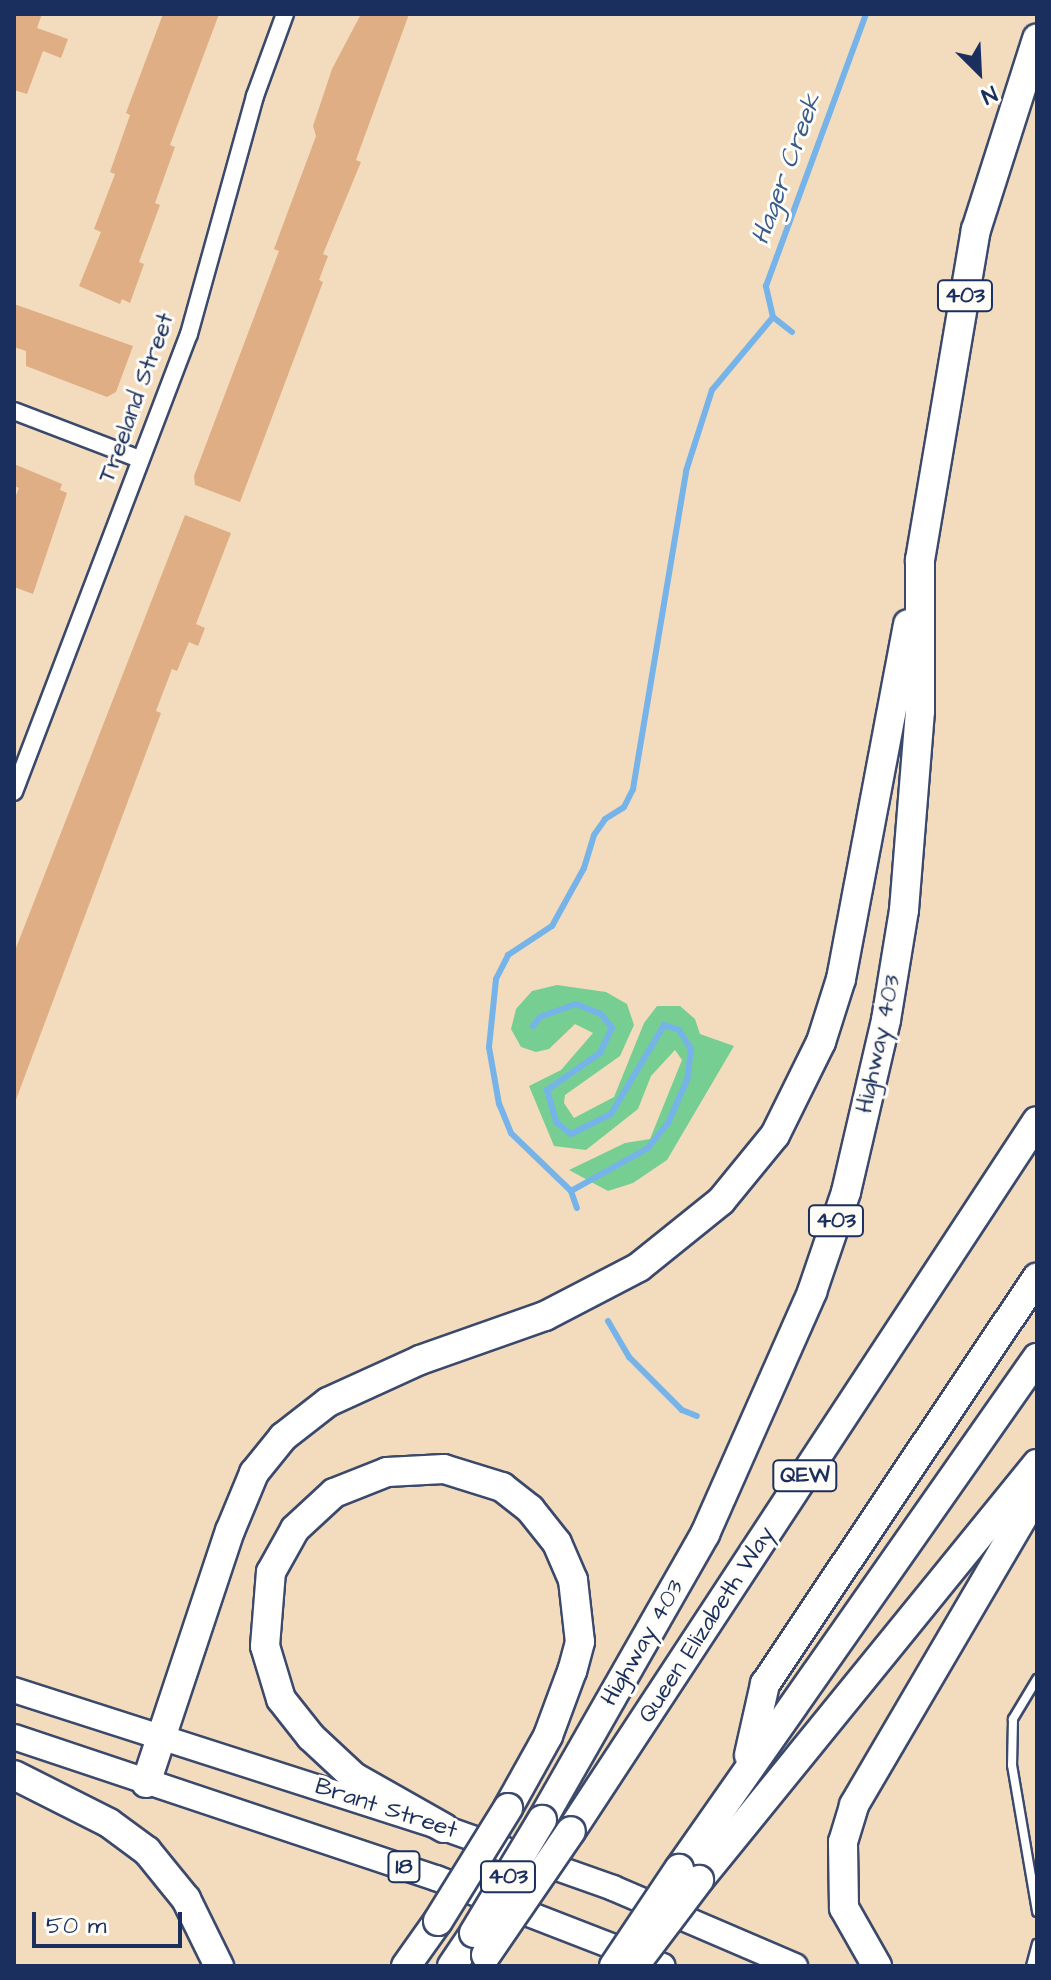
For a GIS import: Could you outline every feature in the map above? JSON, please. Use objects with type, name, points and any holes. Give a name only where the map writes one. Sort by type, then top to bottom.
[{"type":"highway","name":"Highway 403","points":[[452,1966],[480,1952],[542,1820],[705,1534],[812,1292],[846,1192],[878,1062],[904,910],[920,711],[920,560],[976,230],[1037,39]]},
{"type":"highway","points":[[146,1783],[159,1738],[254,1473],[283,1437],[328,1402],[420,1360],[545,1316],[639,1267],[721,1201],[775,1135],[821,1042],[841,979],[920,560]]},
{"type":"highway","name":"Queen Elizabeth Way","points":[[480,1952],[571,1831],[1037,1121]]},
{"type":"highway","points":[[745,1771],[765,1684],[1037,1278]]},
{"type":"highway","points":[[634,1966],[689,1875],[745,1771],[1037,1358]]},
{"type":"highway","points":[[614,1966],[1037,1464]]},
{"type":"highway","points":[[406,1966],[438,1921],[508,1808],[548,1736],[580,1642],[573,1580],[557,1543],[530,1509],[502,1487],[444,1469],[387,1472],[334,1493],[295,1529],[271,1572],[265,1646],[281,1699],[311,1737],[354,1777],[444,1828]]},
{"type":"highway","points":[[877,1966],[844,1908],[843,1842],[854,1805],[1037,1493]]},
{"type":"highway","points":[[14,1775],[109,1823],[147,1851],[186,1899],[219,1966]]},
{"type":"main road","name":"Brant Street","points":[[14,1690],[444,1828],[613,1888],[795,1966]]},
{"type":"main road","name":"Brant Street","points":[[14,1737],[436,1878],[663,1966]]},
{"type":"street","name":"Treeland Street","points":[[14,792],[189,334],[255,96],[285,14]]},
{"type":"street","points":[[14,411],[140,459]]},
{"type":"lane","points":[[1037,1679],[1013,1719],[1012,1765],[1037,1912]]},
{"type":"lane","points":[[1031,1966],[1037,1944]]},
{"type":"green space","points":[[557,985],[606,992],[627,1004],[634,1025],[620,1056],[565,1095],[564,1103],[574,1118],[614,1097],[644,1023],[657,1006],[680,1006],[695,1019],[700,1034],[734,1046],[667,1160],[633,1183],[608,1191],[569,1170],[625,1143],[650,1139],[682,1060],[675,1050],[651,1076],[638,1109],[586,1150],[554,1146],[529,1086],[561,1070],[593,1033],[575,1024],[549,1049],[536,1052],[521,1047],[511,1029],[516,1009],[532,991]]},
{"type":"building","points":[[14,14],[42,14],[37,28],[68,39],[61,58],[43,51],[27,94],[14,90]]},
{"type":"building","points":[[163,14],[219,14],[170,145],[175,147],[155,203],[160,205],[139,262],[144,264],[130,303],[122,299],[120,304],[79,286],[101,232],[94,229],[115,174],[110,172],[130,115],[126,113]]},
{"type":"building","points":[[361,14],[409,14],[356,160],[361,162],[323,254],[328,256],[319,280],[323,282],[240,502],[195,485],[194,476],[279,251],[274,249],[316,136],[313,126],[332,69]]},
{"type":"building","points":[[14,304],[133,346],[116,392],[107,397],[26,366],[26,351],[14,347]]},
{"type":"building","points":[[14,464],[62,484],[60,490],[67,493],[33,594],[14,587],[14,500],[19,488],[14,486]]},
{"type":"building","points":[[185,515],[231,533],[196,624],[205,628],[198,646],[189,642],[177,671],[172,669],[156,711],[161,713],[14,1105],[14,953]]},
{"type":"waterway","name":"Hager Creek","points":[[792,332],[773,317],[766,286],[866,14]]},
{"type":"waterway","points":[[571,1191],[511,1133],[499,1104],[489,1047],[496,979],[508,955],[552,926],[584,868],[594,835],[605,819],[624,807],[633,789],[686,471],[712,390],[773,317]]},
{"type":"waterway","points":[[533,1026],[540,1017],[576,1004],[601,1014],[612,1028],[600,1053],[547,1090],[556,1122],[571,1134],[611,1114],[664,1025],[679,1030],[691,1049],[687,1080],[668,1123],[648,1148],[571,1191],[577,1208]]},
{"type":"waterway","points":[[608,1321],[629,1357],[682,1410],[697,1416]]}]
